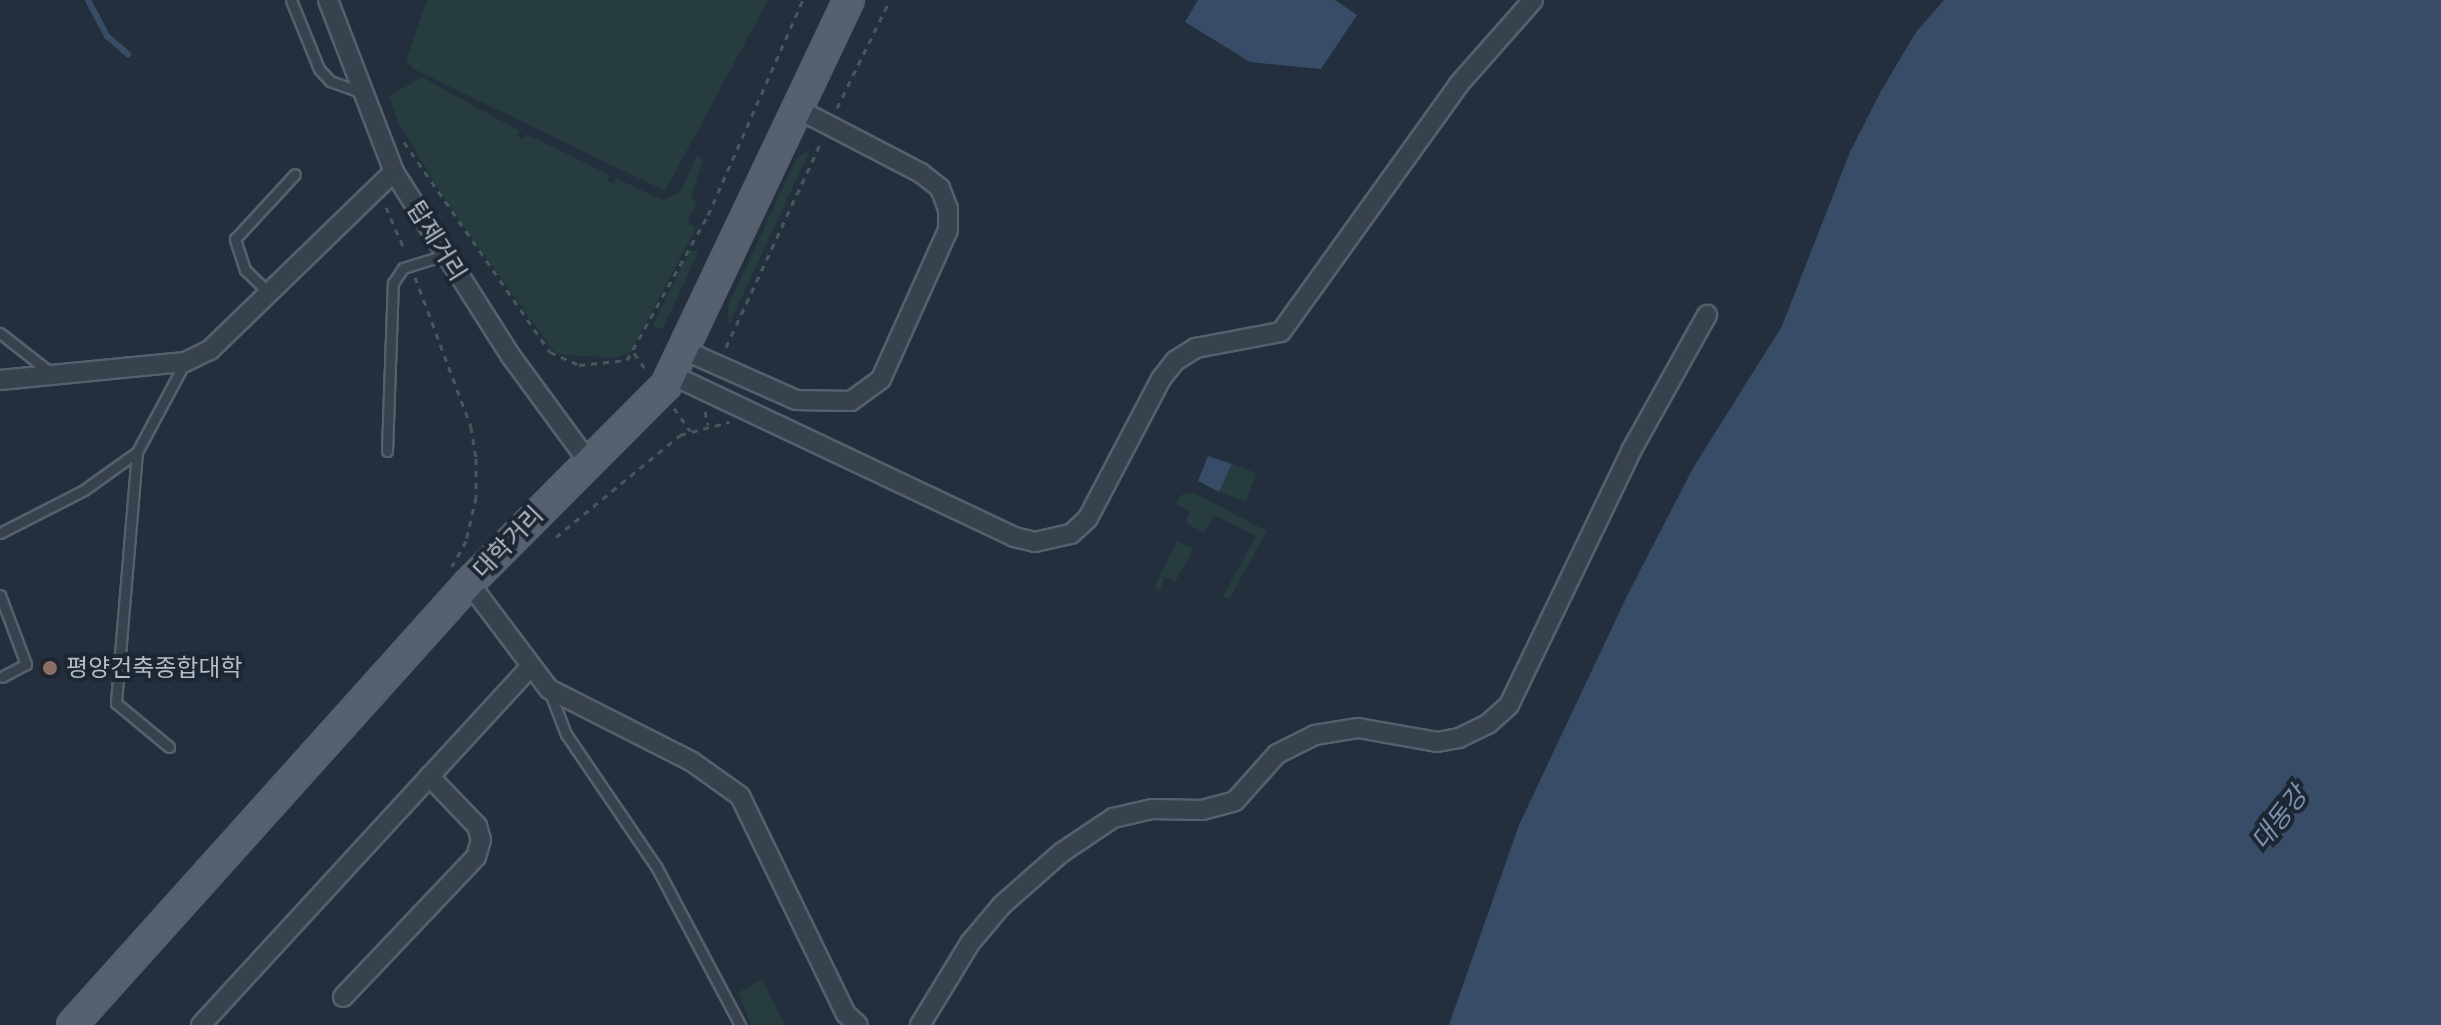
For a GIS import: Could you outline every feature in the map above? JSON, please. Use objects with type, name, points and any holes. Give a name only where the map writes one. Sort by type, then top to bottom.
[{"type":"main road","name":"대학거리","points":[[72,1025],[460,576],[587,460],[679,363],[849,0]]},
{"type":"street","name":"탑제거리","points":[[328,0],[394,172],[445,255],[587,460]]},
{"type":"street","points":[[679,363],[706,391],[1014,537],[1035,542],[1071,534],[1088,518],[1161,379],[1175,361],[1196,348],[1281,332],[1459,84],[1533,0]]},
{"type":"street","points":[[679,363],[717,366],[796,400],[828,404],[851,401],[881,379],[948,230],[948,209],[940,188],[921,173],[798,109]]},
{"type":"street","points":[[0,380],[185,362],[210,350],[394,172]]},
{"type":"street","points":[[920,1025],[970,943],[1002,905],[1061,853],[1113,818],[1152,809],[1202,810],[1235,801],[1277,754],[1315,735],[1358,728],[1437,742],[1488,724],[1509,705],[1631,451],[1707,315]]},
{"type":"street","points":[[460,576],[529,668],[549,689],[587,713],[691,761],[740,796],[846,1014],[858,1025]]},
{"type":"street","points":[[201,1025],[529,668]]},
{"type":"street","points":[[343,997],[476,857],[481,840],[477,826],[429,776]]},
{"type":"lane","points":[[291,0],[293,16],[319,69],[330,81],[363,92]]},
{"type":"lane","points":[[269,293],[245,270],[235,239],[295,174]]},
{"type":"lane","points":[[387,451],[393,283],[403,268],[445,255]]},
{"type":"lane","points":[[0,333],[53,375]]},
{"type":"lane","points":[[169,747],[116,703],[137,452],[185,362]]},
{"type":"lane","points":[[0,533],[84,490],[137,452]]},
{"type":"lane","points":[[0,595],[26,664],[2,677]]},
{"type":"lane","points":[[549,689],[566,734],[657,868],[740,1025]]},
{"type":"path","points":[[398,131],[416,165],[550,352],[579,365],[627,360],[708,215],[803,0]]},
{"type":"path","points":[[717,366],[890,0]]},
{"type":"path","points":[[377,186],[405,252]]},
{"type":"path","points":[[411,267],[471,427],[476,458],[476,497],[460,576]]},
{"type":"path","points":[[706,391],[708,425]]},
{"type":"path","points":[[556,537],[668,444],[708,425],[742,424]]},
{"type":"green space","points":[[427,0],[768,0],[665,191],[414,69],[406,61]]},
{"type":"green space","points":[[422,77],[519,131],[517,136],[523,139],[526,134],[610,175],[607,181],[613,184],[616,178],[662,200],[680,192],[697,155],[703,160],[691,197],[697,202],[687,222],[696,228],[631,351],[616,358],[556,354],[451,209],[398,122],[389,96]]},
{"type":"green space","points":[[811,148],[729,325],[728,306],[796,159]]},
{"type":"green space","points":[[690,249],[698,253],[662,330],[653,325]]},
{"type":"green space","points":[[1232,464],[1256,473],[1246,502],[1219,492]]},
{"type":"green space","points":[[1192,492],[1267,531],[1229,599],[1223,596],[1256,536],[1214,515],[1204,533],[1186,523],[1190,511],[1176,505],[1181,495]]},
{"type":"green space","points":[[1177,541],[1193,549],[1175,582],[1164,577],[1161,591],[1154,587]]},
{"type":"green space","points":[[762,979],[785,1025],[751,1025],[738,993]]},
{"type":"water","points":[[1198,0],[1335,0],[1357,15],[1321,69],[1250,62],[1185,22]]},
{"type":"water","name":"대동강","points":[[1944,0],[2441,0],[2441,1025],[1449,1025],[1519,825],[1627,596],[1693,468],[1782,326],[1850,152],[1881,91],[1916,32]]},
{"type":"water","points":[[1208,456],[1232,464],[1219,492],[1198,481]]},
{"type":"waterway","points":[[88,0],[107,36],[128,54]]},
{"type":"place","name":"평양건축종합대학","points":[[50,668]]}]
